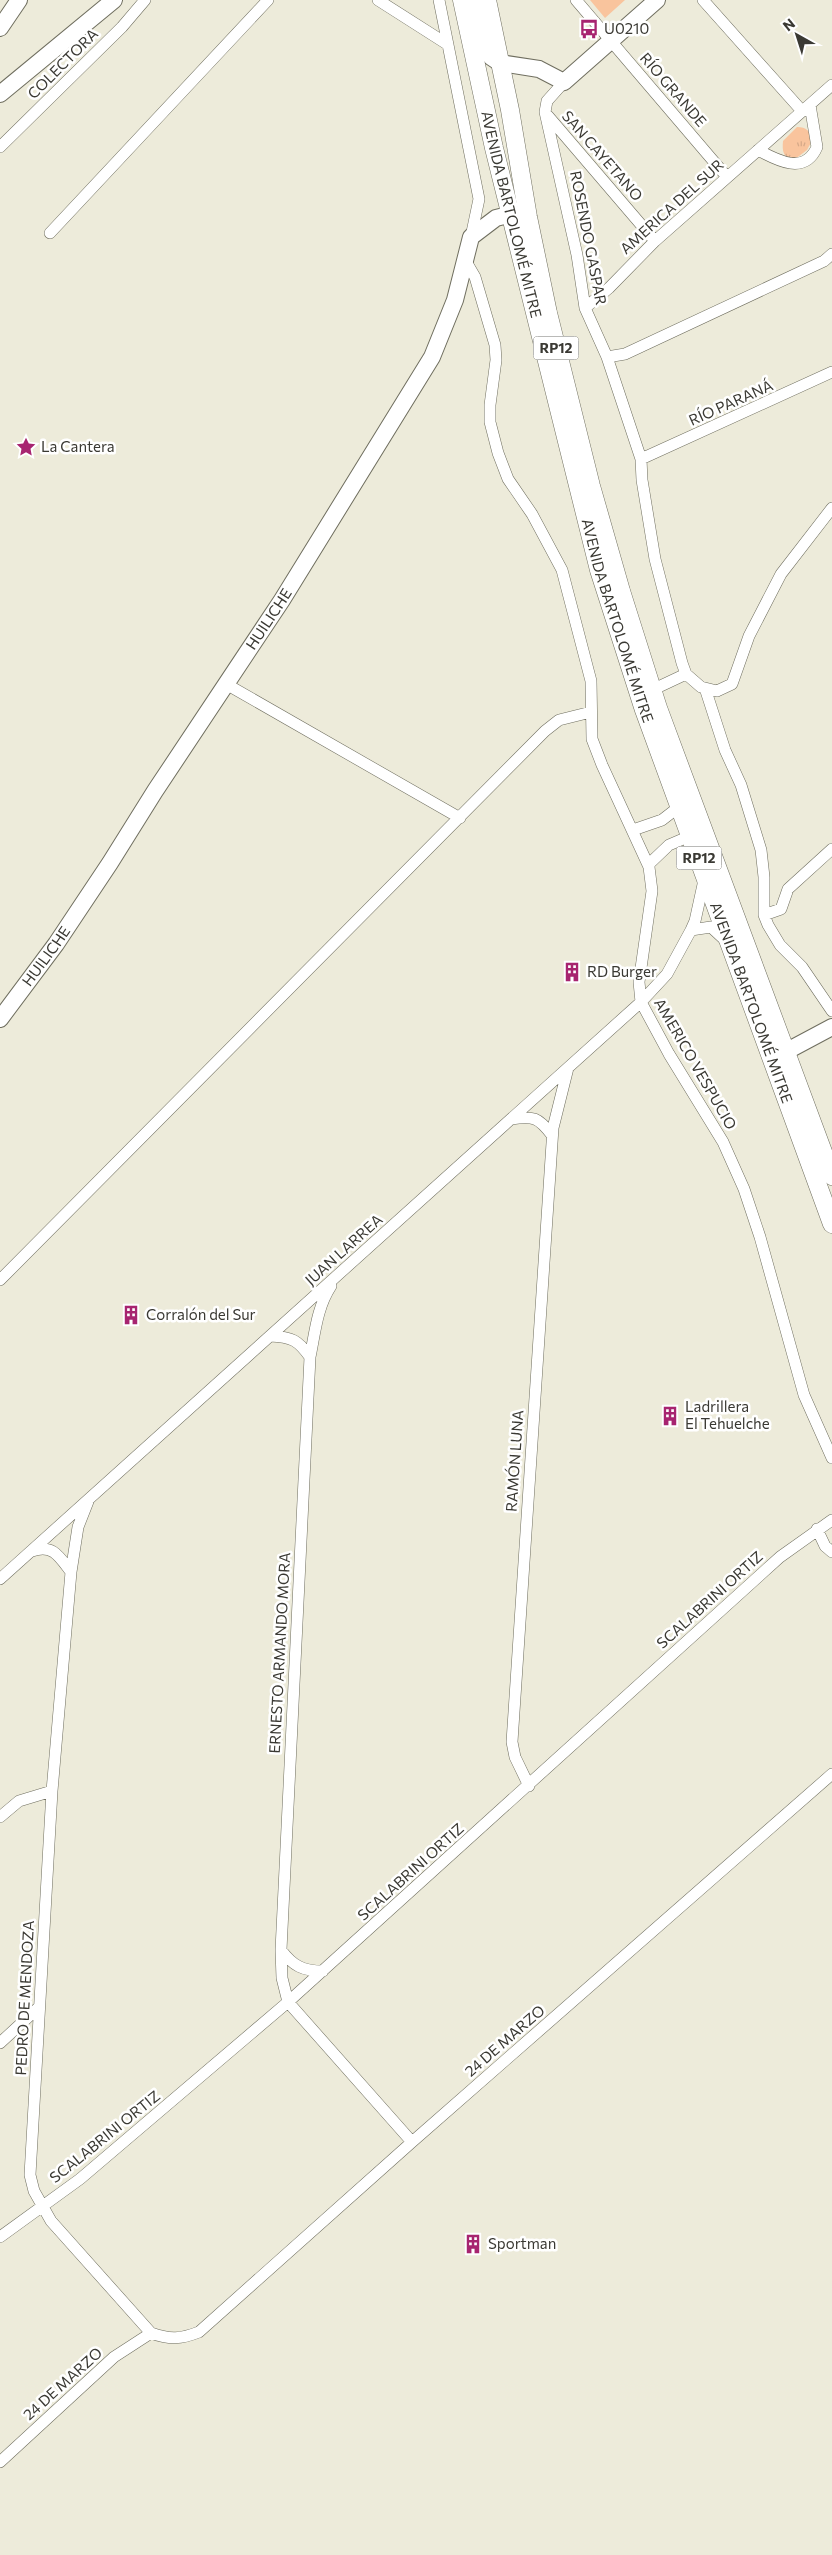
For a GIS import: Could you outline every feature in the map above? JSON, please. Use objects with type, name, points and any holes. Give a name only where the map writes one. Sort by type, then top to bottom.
[{"type":"main road","name":"AVENIDA BARTOLOMÉ MITRE","points":[[462,0],[475,67],[544,352],[599,570],[628,667],[733,949],[832,1224]]},
{"type":"main road","name":"AVENIDA BARTOLOMÉ MITRE","points":[[487,0],[518,149],[528,217],[564,381],[591,486],[652,690],[832,1176]]},
{"type":"street","points":[[0,28],[19,0]]},
{"type":"street","points":[[0,94],[114,0]]},
{"type":"street","name":"COLECTORA","points":[[0,147],[122,27],[145,0]]},
{"type":"street","points":[[50,233],[268,0]]},
{"type":"street","points":[[378,0],[447,44]]},
{"type":"street","points":[[439,0],[479,199],[471,237]]},
{"type":"street","points":[[471,0],[483,46],[491,56],[500,63],[539,69],[564,82]]},
{"type":"street","name":"RÍO GRANDE","points":[[576,0],[727,177]]},
{"type":"street","points":[[545,112],[547,101],[564,82],[657,0]]},
{"type":"street","points":[[703,0],[806,108],[818,147],[809,159],[803,163],[788,163],[758,150]]},
{"type":"street","name":"AMERICA DEL SUR","points":[[585,308],[609,288],[655,241],[832,85]]},
{"type":"street","name":"SAN CAYETANO","points":[[545,112],[655,241]]},
{"type":"street","name":"ROSENDO GASPAR","points":[[545,112],[575,246],[585,308],[607,357],[641,459],[642,480],[656,559],[686,674]]},
{"type":"street","points":[[471,237],[496,218],[512,214]]},
{"type":"street","name":"HUILICHE","points":[[0,1019],[106,871],[282,600],[432,357],[455,300],[464,258],[471,237]]},
{"type":"street","name":"AMERICO VESPUCIO","points":[[464,258],[475,277],[495,345],[496,360],[490,405],[490,422],[498,453],[508,479],[532,514],[562,570],[591,680],[590,723],[595,749],[648,865],[652,892],[639,982],[641,1002],[669,1054],[723,1142],[744,1189],[760,1237],[804,1395],[832,1458]]},
{"type":"street","points":[[607,357],[625,354],[829,261]]},
{"type":"street","name":"RÍO PARANÁ","points":[[641,459],[832,374]]},
{"type":"street","points":[[652,690],[686,674],[693,682],[716,691],[732,684],[749,636],[777,582],[801,546],[832,508]]},
{"type":"street","points":[[226,684],[460,818]]},
{"type":"street","points":[[705,688],[725,750],[741,784],[761,850],[764,877],[764,915],[773,935],[802,967],[832,1011]]},
{"type":"street","points":[[0,1280],[460,818],[544,730],[559,720],[591,712]]},
{"type":"street","points":[[633,830],[662,820],[680,806]]},
{"type":"street","points":[[648,865],[669,845],[690,836]]},
{"type":"street","points":[[764,915],[782,910],[788,889],[832,849]]},
{"type":"street","name":"JUAN LARREA","points":[[0,1579],[641,1002],[667,974],[691,930],[701,898],[704,874]]},
{"type":"street","points":[[691,930],[711,928],[719,933],[733,949]]},
{"type":"street","points":[[787,1051],[832,1027]]},
{"type":"street","name":"RAMÓN LUNA","points":[[529,1786],[515,1757],[512,1742],[552,1135],[568,1068]]},
{"type":"street","points":[[512,1119],[530,1116],[542,1122],[552,1135]]},
{"type":"street","name":"ERNESTO ARMANDO MORA","points":[[338,1276],[325,1295],[310,1357],[280,1950],[282,1978],[288,2002],[412,2142]]},
{"type":"street","points":[[270,1336],[288,1337],[302,1345],[310,1357]]},
{"type":"street","name":"PEDRO DE MENDOZA","points":[[89,1499],[78,1527],[71,1572],[52,1791],[30,2175],[34,2191],[51,2221],[151,2333]]},
{"type":"street","name":"SCALABRINI ORTIZ","points":[[0,2236],[80,2179],[288,2002],[780,1557],[832,1520]]},
{"type":"street","points":[[817,1530],[825,1546],[832,1552]]},
{"type":"street","points":[[30,1551],[43,1548],[55,1552],[71,1572]]},
{"type":"street","name":"24 DE MARZO","points":[[0,2462],[114,2357],[151,2333],[164,2338],[182,2339],[199,2332],[412,2142],[832,1774]]},
{"type":"street","points":[[0,1817],[20,1801],[52,1791]]},
{"type":"street","points":[[280,1950],[297,1967],[308,1971],[323,1971]]},
{"type":"street","points":[[0,2043],[40,2007]]},
{"type":"green space","points":[[590,0],[625,0],[605,18]]},
{"type":"green space","points":[[797,127],[807,130],[813,139],[807,150],[794,160],[785,156],[783,141]]},
{"type":"place","name":"U0210","points":[[589,29]]},
{"type":"place","name":"La Cantera","points":[[26,447]]},
{"type":"place","name":"RD Burger","points":[[572,972]]},
{"type":"place","name":"Corralón del Sur","points":[[131,1315]]},
{"type":"place","name":"Ladrillera El Tehuelche","points":[[670,1416]]},
{"type":"place","name":"Sportman","points":[[473,2244]]}]
